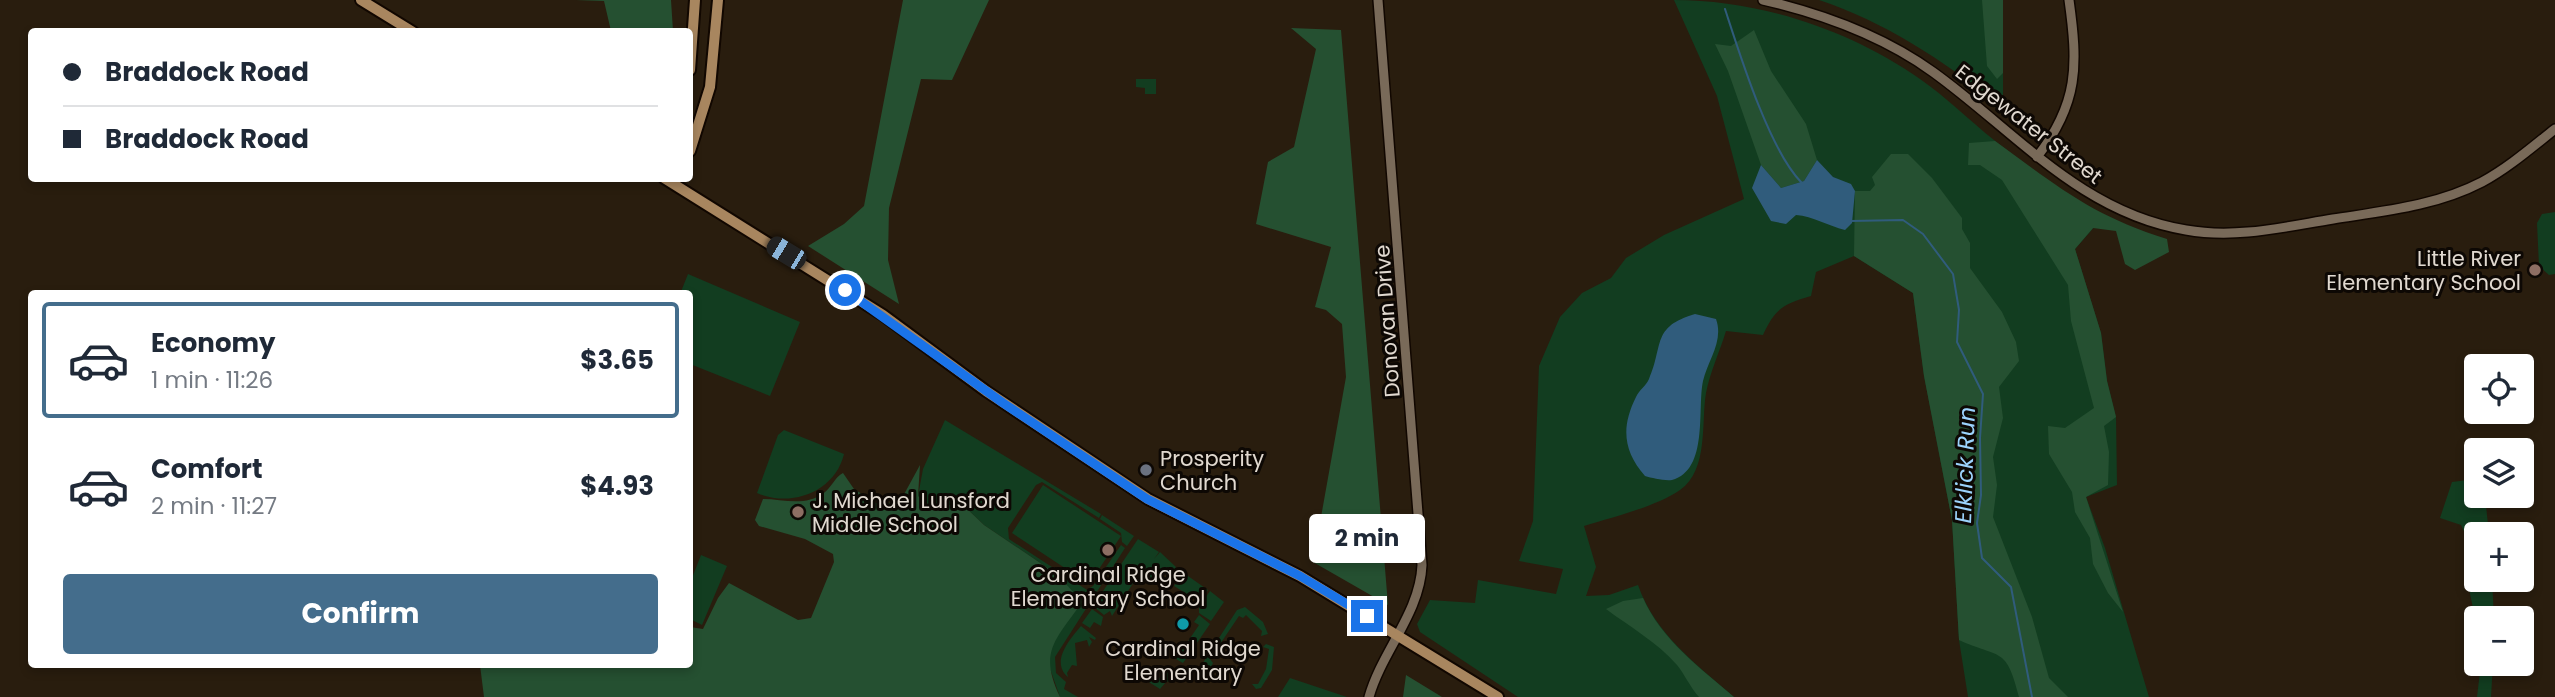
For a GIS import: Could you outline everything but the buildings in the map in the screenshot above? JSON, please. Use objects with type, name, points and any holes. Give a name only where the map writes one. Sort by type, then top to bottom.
[{"type":"main road","points":[[362,0],[407,28]]},
{"type":"main road","points":[[693,28],[695,0]]},
{"type":"main road","points":[[693,141],[709,87],[718,0]]},
{"type":"main road","points":[[676,182],[883,315],[986,391],[1147,499],[1300,576],[1498,697]]},
{"type":"street","name":"Donovan Drive","points":[[1369,697],[1416,598],[1422,565],[1378,0]]},
{"type":"street","name":"Edgewater Street","points":[[1763,0],[1842,24],[1898,52],[1931,71],[2066,180],[2105,204],[2148,222],[2186,230],[2242,233],[2411,206],[2446,197],[2496,174],[2555,129]]},
{"type":"street","points":[[2038,157],[2064,116],[2074,83],[2076,49],[2069,0]]},
{"type":"green space","points":[[576,0],[671,0],[673,28],[610,28],[604,1]]},
{"type":"green space","points":[[903,0],[989,0],[952,80],[921,79],[889,208],[888,260],[899,304],[808,246],[844,224],[864,206]]},
{"type":"green space","points":[[1674,0],[1739,5],[1771,12],[1834,32],[1864,46],[1920,79],[2021,161],[2104,216],[2075,249],[2101,333],[2107,381],[2116,417],[2117,485],[2086,497],[2105,548],[2149,697],[1968,697],[1959,640],[1952,520],[1924,376],[1913,293],[1854,256],[1816,272],[1811,296],[1793,302],[1776,313],[1763,335],[1726,331],[1708,385],[1700,458],[1696,470],[1680,490],[1659,502],[1584,526],[1596,567],[1586,596],[1609,595],[1638,585],[1655,619],[1678,647],[1734,697],[1518,697],[1420,632],[1417,624],[1430,600],[1475,603],[1478,580],[1556,594],[1563,569],[1519,561],[1533,521],[1539,366],[1560,317],[1582,293],[1611,278],[1626,258],[1664,235],[1744,199],[1717,96]]},
{"type":"green space","points":[[1819,0],[2003,0],[2003,95],[1996,102],[1955,71],[1890,31]]},
{"type":"green space","points":[[1982,0],[2003,0],[2003,73],[1997,79],[1987,66]]},
{"type":"green space","points":[[1291,28],[1341,30],[1388,605],[1313,562],[1346,377],[1342,324],[1326,310],[1315,307],[1331,247],[1256,224],[1268,162],[1294,147],[1316,49]]},
{"type":"green space","points":[[1754,30],[1771,71],[1806,124],[1817,160],[1804,181],[1781,188],[1761,165],[1728,71],[1715,44],[1731,46]]},
{"type":"green space","points":[[1136,79],[1156,79],[1156,94],[1145,94],[1145,88],[1136,87]]},
{"type":"green space","points":[[1995,141],[2057,186],[2096,210],[2167,239],[2169,252],[2135,270],[2125,264],[2116,231],[2093,228],[2075,249],[2101,333],[2107,381],[2116,417],[2104,426],[2109,452],[2108,485],[2086,497],[2123,612],[2108,593],[2093,564],[2090,538],[2075,512],[2072,492],[2049,454],[2048,426],[2065,428],[2094,408],[2071,321],[2068,285],[2002,180],[1980,165],[1968,165],[1969,143]]},
{"type":"green space","points":[[1891,154],[1908,154],[1932,178],[1962,218],[1962,229],[1970,243],[1970,268],[2002,312],[2016,342],[2019,361],[1999,387],[2003,418],[1993,457],[1997,485],[1993,517],[2032,617],[2049,678],[2068,697],[2019,697],[2005,661],[1993,653],[1959,640],[1952,520],[1924,376],[1913,293],[1854,256],[1855,191],[1870,191],[1875,185],[1872,177]]},
{"type":"green space","points":[[2555,212],[2555,274],[2549,275],[2539,266],[2537,223],[2542,214]]},
{"type":"green space","points":[[688,274],[800,322],[770,396],[693,365],[693,290],[682,290]]},
{"type":"green space","points":[[945,420],[1101,514],[1099,518],[1042,482],[1036,485],[1008,528],[1009,539],[1087,590],[1093,586],[1121,545],[1125,548],[1055,657],[1056,673],[1066,682],[1064,689],[1078,697],[1060,697],[1048,663],[1058,575],[984,525],[962,504],[931,506],[918,496],[923,469]]},
{"type":"green space","points":[[784,430],[844,454],[839,467],[821,487],[810,493],[784,499],[757,493],[778,435]]},
{"type":"green space","points":[[920,465],[918,496],[931,506],[962,504],[984,525],[1058,575],[1082,602],[1058,637],[1050,657],[1050,668],[1060,697],[484,697],[480,668],[693,668],[693,627],[703,629],[718,598],[729,583],[798,620],[811,618],[834,562],[833,554],[805,539],[759,526],[755,520],[763,499],[809,500],[824,493],[843,473],[854,489],[881,506],[902,498]]},
{"type":"green space","points":[[2464,480],[2464,508],[2486,508],[2488,522],[2464,522],[2464,531],[2461,525],[2440,518],[2452,482]]},
{"type":"green space","points":[[1043,485],[1121,536],[1089,584],[1012,533]]},
{"type":"green space","points":[[1102,515],[1134,536],[1127,546],[1122,542],[1121,533],[1100,519]]},
{"type":"green space","points":[[1138,539],[1159,552],[1154,559],[1160,552],[1176,567],[1170,576],[1161,571],[1154,582],[1139,574],[1112,616],[1110,611],[1104,615],[1093,606]]},
{"type":"green space","points":[[701,555],[727,566],[702,625],[693,620],[693,575]]},
{"type":"green space","points":[[1178,569],[1208,590],[1200,602],[1174,586],[1178,580],[1174,575]]},
{"type":"green space","points":[[1210,591],[1224,602],[1211,621],[1199,613],[1199,607]]},
{"type":"green space","points":[[2470,592],[2493,592],[2493,606],[2473,606]]},
{"type":"green space","points":[[1643,598],[1671,640],[1734,697],[1699,697],[1669,657],[1606,609],[1623,601]]},
{"type":"green space","points":[[1245,607],[1263,622],[1268,634],[1261,636],[1262,631],[1246,615],[1243,618],[1239,616],[1210,659],[1213,663],[1211,667],[1199,669],[1237,610]]},
{"type":"green space","points":[[1092,609],[1103,617],[1101,626],[1094,622],[1090,628],[1082,623]]},
{"type":"green space","points":[[1199,615],[1210,624],[1183,663],[1176,659],[1199,625],[1194,622]]},
{"type":"green space","points":[[1081,626],[1096,638],[1095,640],[1089,637],[1092,642],[1089,647],[1087,640],[1075,643],[1077,666],[1072,665],[1067,673],[1068,677],[1063,671],[1061,658],[1067,644]]},
{"type":"green space","points":[[1266,644],[1274,647],[1272,670],[1261,688],[1256,689],[1252,684],[1258,684],[1266,669],[1269,649],[1263,647]]},
{"type":"green space","points":[[1171,667],[1179,672],[1177,679],[1166,682],[1160,689],[1144,679],[1148,674],[1162,679]]},
{"type":"green space","points":[[1406,675],[1442,697],[1403,697]]},
{"type":"green space","points":[[2479,676],[2492,676],[2491,697],[2477,697]]},
{"type":"green space","points":[[1290,678],[1347,697],[1278,697]]},
{"type":"water","points":[[1817,160],[1833,177],[1851,184],[1855,191],[1852,223],[1845,230],[1796,215],[1786,224],[1771,221],[1752,188],[1761,165],[1781,188],[1804,181]]},
{"type":"water","points":[[1695,314],[1716,319],[1718,335],[1703,381],[1699,437],[1692,464],[1684,474],[1672,480],[1645,476],[1629,448],[1626,429],[1631,408],[1649,379],[1665,331],[1681,319]]},
{"type":"waterway","name":"Elklick Run","points":[[1725,9],[1767,125],[1789,167],[1801,182]]},
{"type":"waterway","name":"Elklick Run","points":[[1850,221],[1903,220],[1923,234],[1953,274],[1959,310],[1957,342],[1983,394],[1980,438],[1981,495],[1977,523],[1982,558],[2011,587],[2032,697]]},
{"type":"place","name":"Little River Elementary School","points":[[2535,270]]},
{"type":"place","name":"Prosperity Church","points":[[1146,470]]},
{"type":"place","name":"J. Michael Lunsford Middle School","points":[[798,512]]},
{"type":"place","name":"Cardinal Ridge Elementary School","points":[[1108,550]]},
{"type":"place","name":"Cardinal Ridge Elementary","points":[[1183,624]]},
{"type":"route","points":[[845,290],[1003,403],[1147,499],[1300,576],[1367,616]]}]
